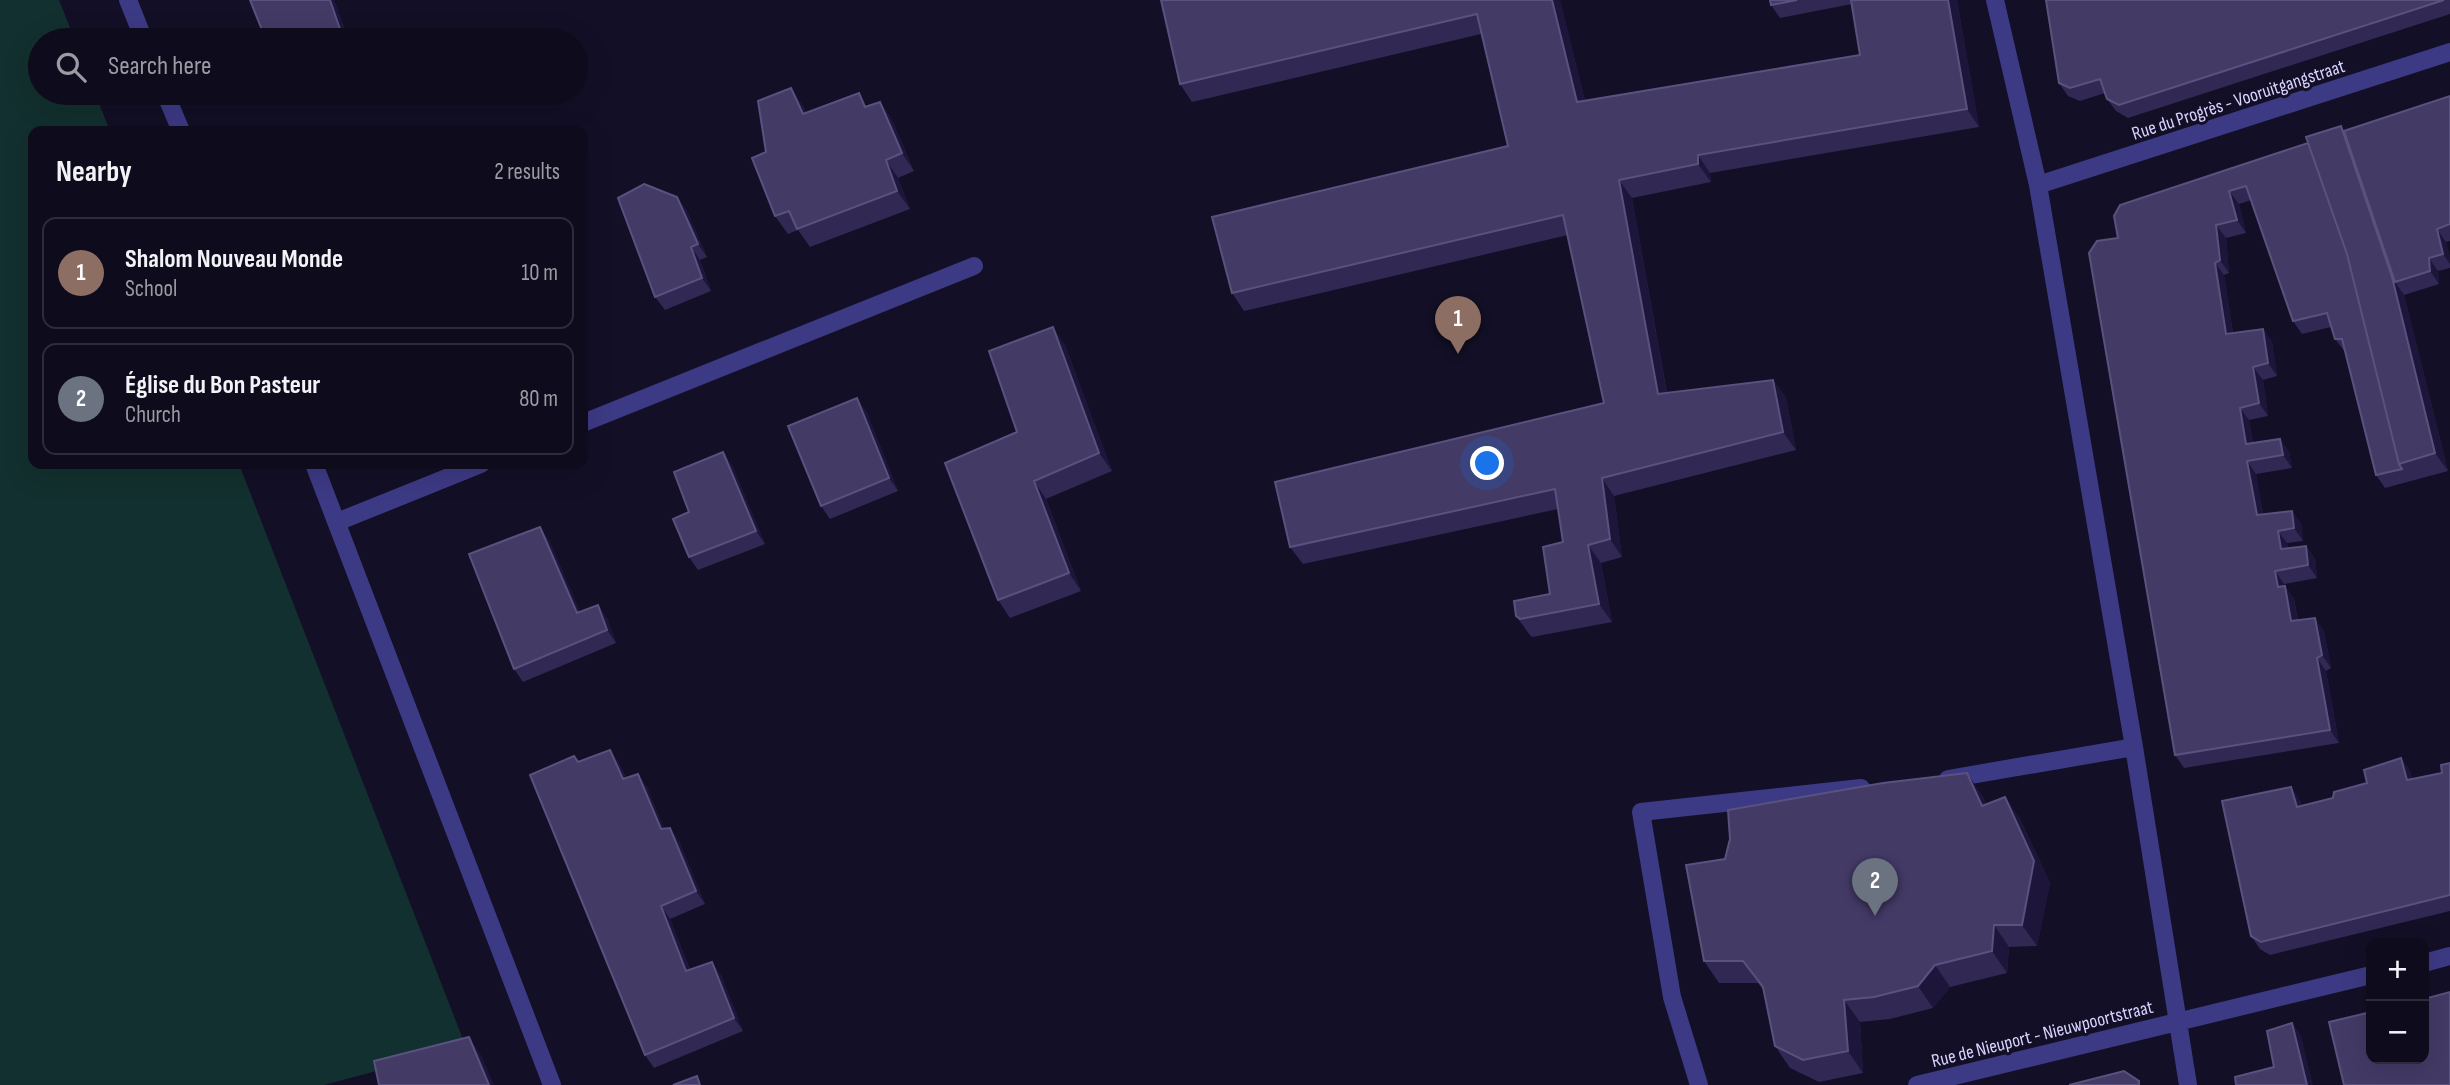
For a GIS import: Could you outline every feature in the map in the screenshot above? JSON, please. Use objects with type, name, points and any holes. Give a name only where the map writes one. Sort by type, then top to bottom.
[{"type":"street","points":[[128,0],[139,28]]},
{"type":"street","points":[[1995,0],[2038,185],[2134,747],[2188,1085]]},
{"type":"street","name":"Rue du Progrès - Vooruitgangstraat","points":[[2038,185],[2450,52]]},
{"type":"street","points":[[170,105],[179,126]]},
{"type":"street","points":[[588,421],[974,266]]},
{"type":"street","points":[[316,469],[552,1085]]},
{"type":"street","points":[[337,522],[469,469]]},
{"type":"street","points":[[1929,781],[2134,747]]},
{"type":"street","points":[[1699,1085],[1672,997],[1641,811],[1874,786]]},
{"type":"street","points":[[2429,961],[2450,956]]},
{"type":"street","name":"Rue de Nieuport - Nieuwpoortstraat","points":[[1917,1085],[2366,976]]},
{"type":"green space","points":[[0,0],[59,0],[70,28],[28,28],[28,105],[100,105],[108,126],[28,126],[28,469],[241,469],[466,1047],[324,1085],[0,1085]]},
{"type":"building","points":[[250,0],[330,0],[340,28],[261,28]]},
{"type":"building","points":[[1161,0],[1552,0],[1577,102],[1860,55],[1851,0],[1948,0],[1967,109],[1698,155],[1698,164],[1619,180],[1658,394],[1773,380],[1783,432],[1602,478],[1610,539],[1588,545],[1599,604],[1520,619],[1516,616],[1514,601],[1550,594],[1543,547],[1563,542],[1555,489],[1290,547],[1275,482],[1604,403],[1563,215],[1232,293],[1212,217],[1508,146],[1477,14],[1180,84]]},
{"type":"building","points":[[1770,0],[1797,0],[1771,5]]},
{"type":"building","points":[[2046,0],[2444,0],[2119,105],[2107,99],[2100,79],[2070,88],[2059,83]]},
{"type":"building","points":[[791,88],[803,114],[859,93],[865,107],[880,102],[902,153],[886,160],[897,191],[797,229],[789,211],[775,216],[752,158],[766,152],[758,101]]},
{"type":"building","points":[[2450,96],[2450,224],[2437,229],[2443,254],[2429,258],[2430,271],[2395,282],[2344,131]]},
{"type":"building","points":[[2341,126],[2392,277],[2435,453],[2399,464],[2347,254],[2306,137]]},
{"type":"building","points":[[2308,143],[2347,254],[2402,469],[2376,475],[2342,339],[2335,339],[2327,313],[2293,321],[2246,186],[2229,191],[2237,220],[2216,225],[2220,260],[2215,263],[2226,334],[2263,329],[2268,363],[2253,367],[2259,403],[2240,408],[2246,444],[2280,439],[2283,455],[2247,461],[2257,515],[2292,511],[2294,528],[2278,531],[2281,549],[2306,546],[2308,565],[2275,571],[2278,587],[2285,586],[2291,621],[2315,618],[2322,655],[2317,658],[2330,730],[2175,755],[2089,253],[2097,241],[2118,238],[2114,216],[2120,205]]},
{"type":"building","points":[[644,184],[677,197],[698,244],[691,247],[702,278],[655,297],[618,198]]},
{"type":"building","points":[[1053,327],[1099,453],[1034,481],[1069,573],[998,600],[945,463],[1017,432],[989,351]]},
{"type":"building","points":[[857,398],[889,478],[821,506],[788,426]]},
{"type":"building","points":[[723,452],[756,531],[689,557],[673,519],[689,512],[674,472]]},
{"type":"building","points":[[540,527],[577,613],[598,605],[607,630],[514,669],[469,554]]},
{"type":"building","points":[[610,750],[623,779],[638,774],[661,829],[670,828],[696,891],[661,906],[686,971],[712,962],[734,1018],[645,1055],[530,775],[574,756],[578,762]]},
{"type":"building","points":[[2401,758],[2407,780],[2442,773],[2441,765],[2450,763],[2450,895],[2261,942],[2251,936],[2222,801],[2291,787],[2297,807],[2333,798],[2334,792],[2367,783],[2364,770]]},
{"type":"building","points":[[1967,773],[1982,806],[2005,797],[2034,861],[2022,925],[1994,925],[1992,951],[1935,965],[1918,986],[1874,997],[1844,1000],[1848,1051],[1803,1060],[1775,1046],[1763,987],[1743,961],[1704,961],[1686,865],[1725,859],[1730,839],[1728,810],[1883,783]]},
{"type":"building","points":[[2450,992],[2450,1085],[2344,1085],[2329,1022],[2366,1013],[2366,1064],[2429,1064],[2429,998]]},
{"type":"building","points":[[2292,1023],[2307,1085],[2236,1085],[2235,1077],[2274,1067],[2267,1031]]},
{"type":"building","points":[[469,1037],[489,1085],[379,1085],[374,1061]]},
{"type":"building","points":[[2124,1071],[2139,1081],[2139,1085],[2069,1085]]},
{"type":"building","points":[[697,1076],[700,1085],[673,1085]]},
{"type":"place","name":"Shalom Nouveau Monde","points":[[1458,354]]},
{"type":"place","name":"Église du Bon Pasteur","points":[[1875,916]]}]
